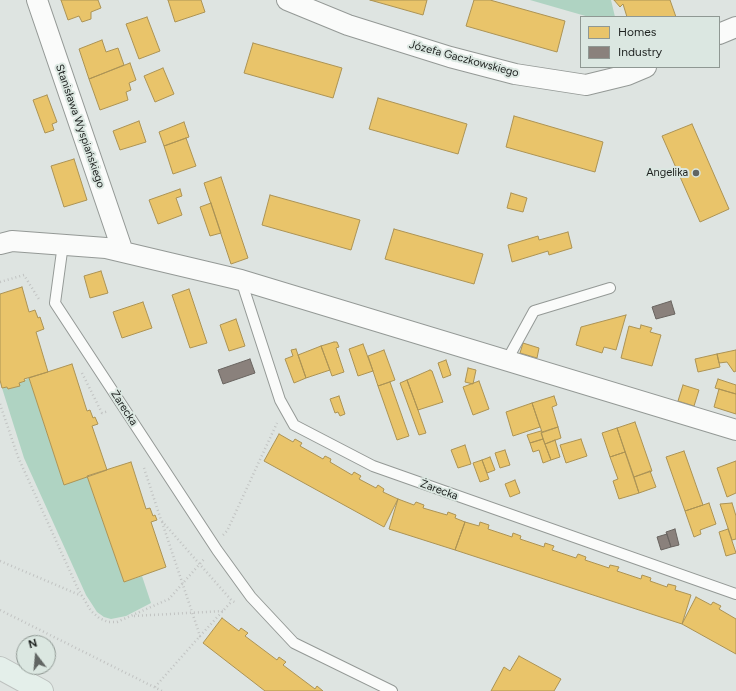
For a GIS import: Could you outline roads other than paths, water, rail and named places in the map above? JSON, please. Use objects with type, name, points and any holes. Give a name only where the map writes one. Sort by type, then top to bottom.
[{"type":"main road","points":[[0,668],[42,691]]},
{"type":"street","name":"Stanisława Wyspiańskiego","points":[[37,0],[123,252]]},
{"type":"street","name":"Józefa Gaczkowskiego","points":[[287,0],[348,25],[450,57],[515,74],[586,85],[627,75],[644,68]]},
{"type":"street","points":[[720,34],[736,27]]},
{"type":"street","points":[[0,244],[12,241],[106,248],[241,280],[506,362],[736,430]]},
{"type":"lane","name":"Żarecka","points":[[63,244],[55,303],[215,546],[251,597],[294,643],[392,691]]},
{"type":"lane","name":"Żarecka","points":[[241,280],[280,400],[294,425],[373,466],[736,594]]},
{"type":"lane","points":[[506,362],[534,311],[610,288]]},
{"type":"place","name":"Angelika","points":[[696,173]]}]
